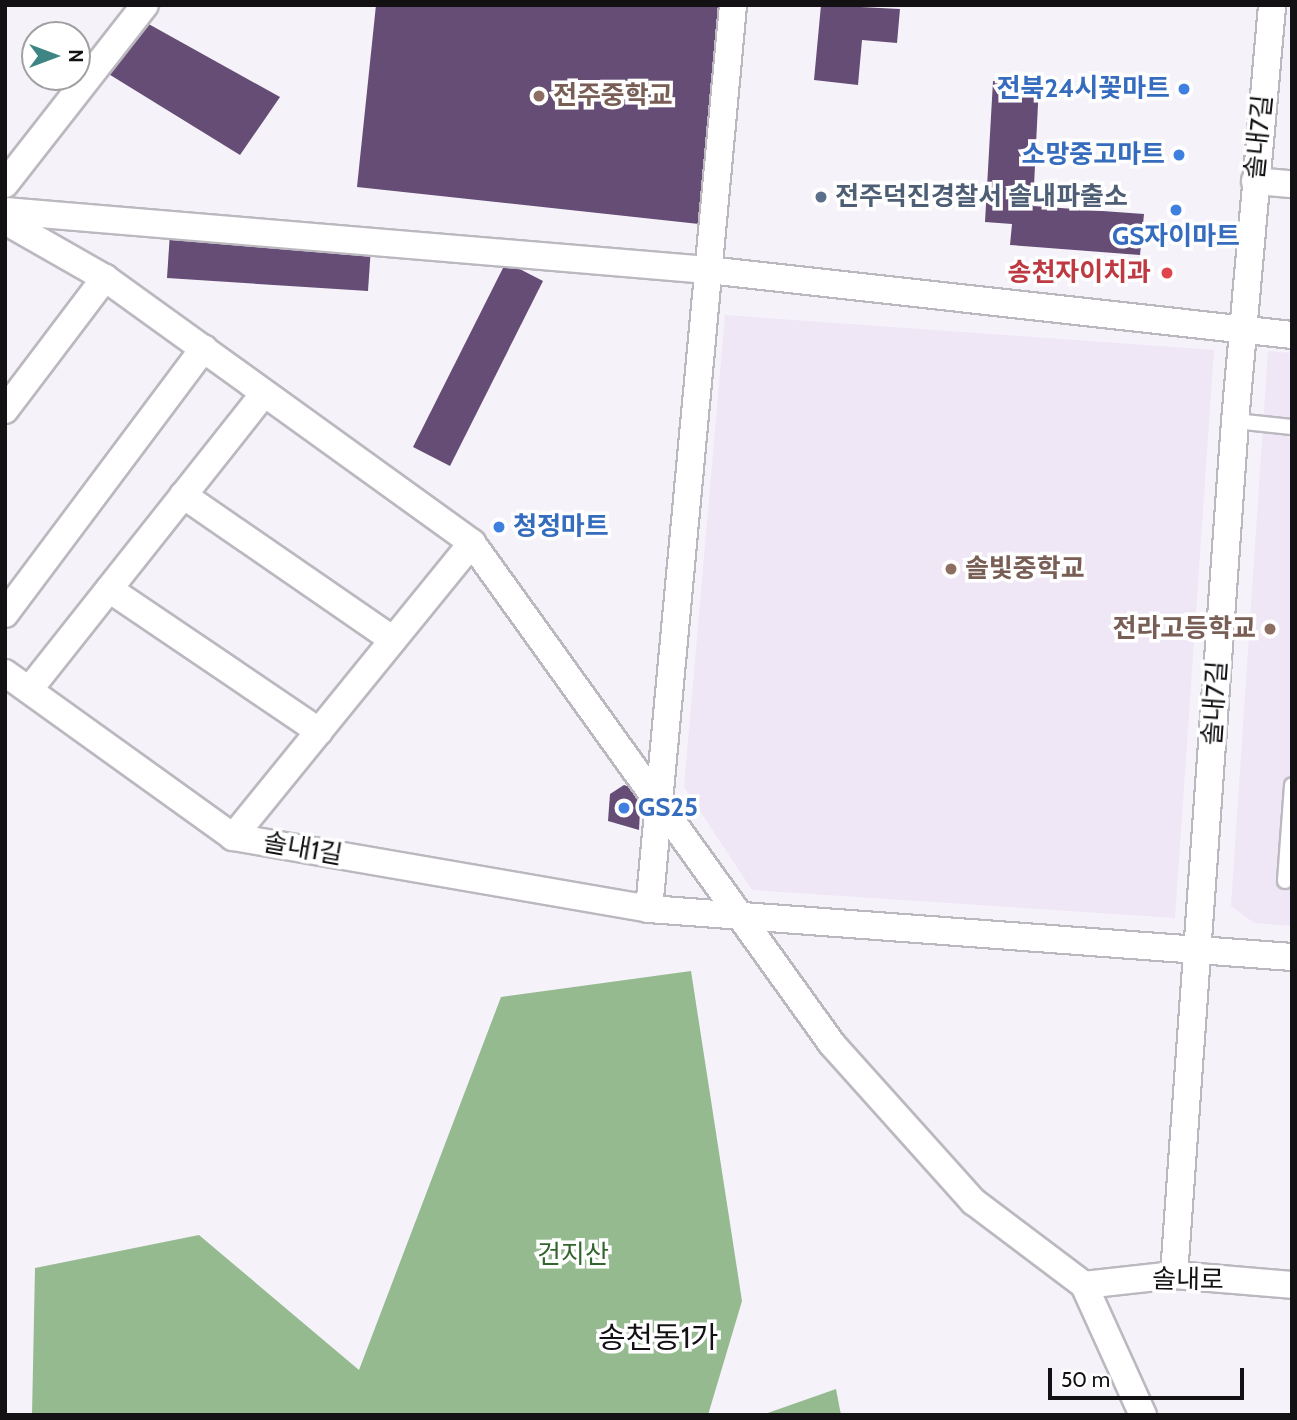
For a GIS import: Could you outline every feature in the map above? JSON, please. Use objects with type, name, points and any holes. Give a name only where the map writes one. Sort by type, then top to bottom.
[{"type":"street","points":[[5,184],[145,5]]},
{"type":"street","points":[[649,909],[733,5]]},
{"type":"street","name":"솔내7길","points":[[1174,1275],[1242,332],[1255,181],[1278,22]]},
{"type":"street","points":[[1255,181],[1292,184]]},
{"type":"street","points":[[5,211],[708,270],[1242,332],[1292,335]]},
{"type":"street","points":[[5,221],[105,278],[472,543],[832,1044],[974,1202],[1084,1285],[1143,1415]]},
{"type":"street","points":[[5,410],[105,278]]},
{"type":"street","points":[[5,614],[204,348]]},
{"type":"street","points":[[29,690],[263,394]]},
{"type":"street","points":[[183,495],[393,640]]},
{"type":"street","points":[[233,837],[472,543]]},
{"type":"street","points":[[109,589],[319,731]]},
{"type":"street","name":"솔내1길","points":[[5,673],[233,837],[649,909],[1292,957]]},
{"type":"street","name":"솔내로","points":[[1084,1285],[1174,1275],[1292,1285]]},
{"type":"lane","points":[[1235,421],[1292,427]]},
{"type":"lane","points":[[1285,881],[1292,785]]},
{"type":"shaded area","name":"솔빛중학교","points":[[725,315],[1214,350],[1175,918],[752,890],[684,787]]},
{"type":"shaded area","name":"전라고등학교","points":[[1268,351],[1292,353],[1292,926],[1254,923],[1231,906]]},
{"type":"green space","name":"건지산","points":[[691,971],[742,1301],[708,1415],[32,1415],[35,1268],[199,1235],[359,1370],[501,997]]},
{"type":"green space","points":[[836,1389],[841,1415],[762,1415]]},
{"type":"building","name":"전주중학교","points":[[376,5],[722,5],[699,224],[357,187]]},
{"type":"building","points":[[821,5],[900,9],[897,43],[862,40],[858,85],[814,80]]},
{"type":"building","points":[[145,22],[280,97],[240,155],[107,73]]},
{"type":"building","points":[[993,81],[1039,84],[1033,206],[1144,214],[1140,255],[1010,245],[1012,224],[985,222]]},
{"type":"building","points":[[170,233],[371,247],[368,291],[167,278]]},
{"type":"building","points":[[506,262],[543,281],[450,466],[413,447]]},
{"type":"building","name":"GS25","points":[[624,785],[641,791],[639,830],[608,821],[610,794]]},
{"type":"place","name":"전북24시꽃마트","points":[[1184,89]]},
{"type":"place","name":"전주중학교","points":[[539,96]]},
{"type":"place","name":"소망중고마트","points":[[1179,155]]},
{"type":"place","name":"전주덕진경찰서 솔내파출소","points":[[821,197]]},
{"type":"place","name":"GS자이마트","points":[[1176,210]]},
{"type":"place","name":"송천자이치과","points":[[1167,273]]},
{"type":"place","name":"청정마트","points":[[499,527]]},
{"type":"place","name":"솔빛중학교","points":[[951,569]]},
{"type":"place","name":"전라고등학교","points":[[1270,629]]},
{"type":"place","name":"GS25","points":[[624,808]]},
{"type":"district","name":"송천동1가","points":[[658,1338]]}]
